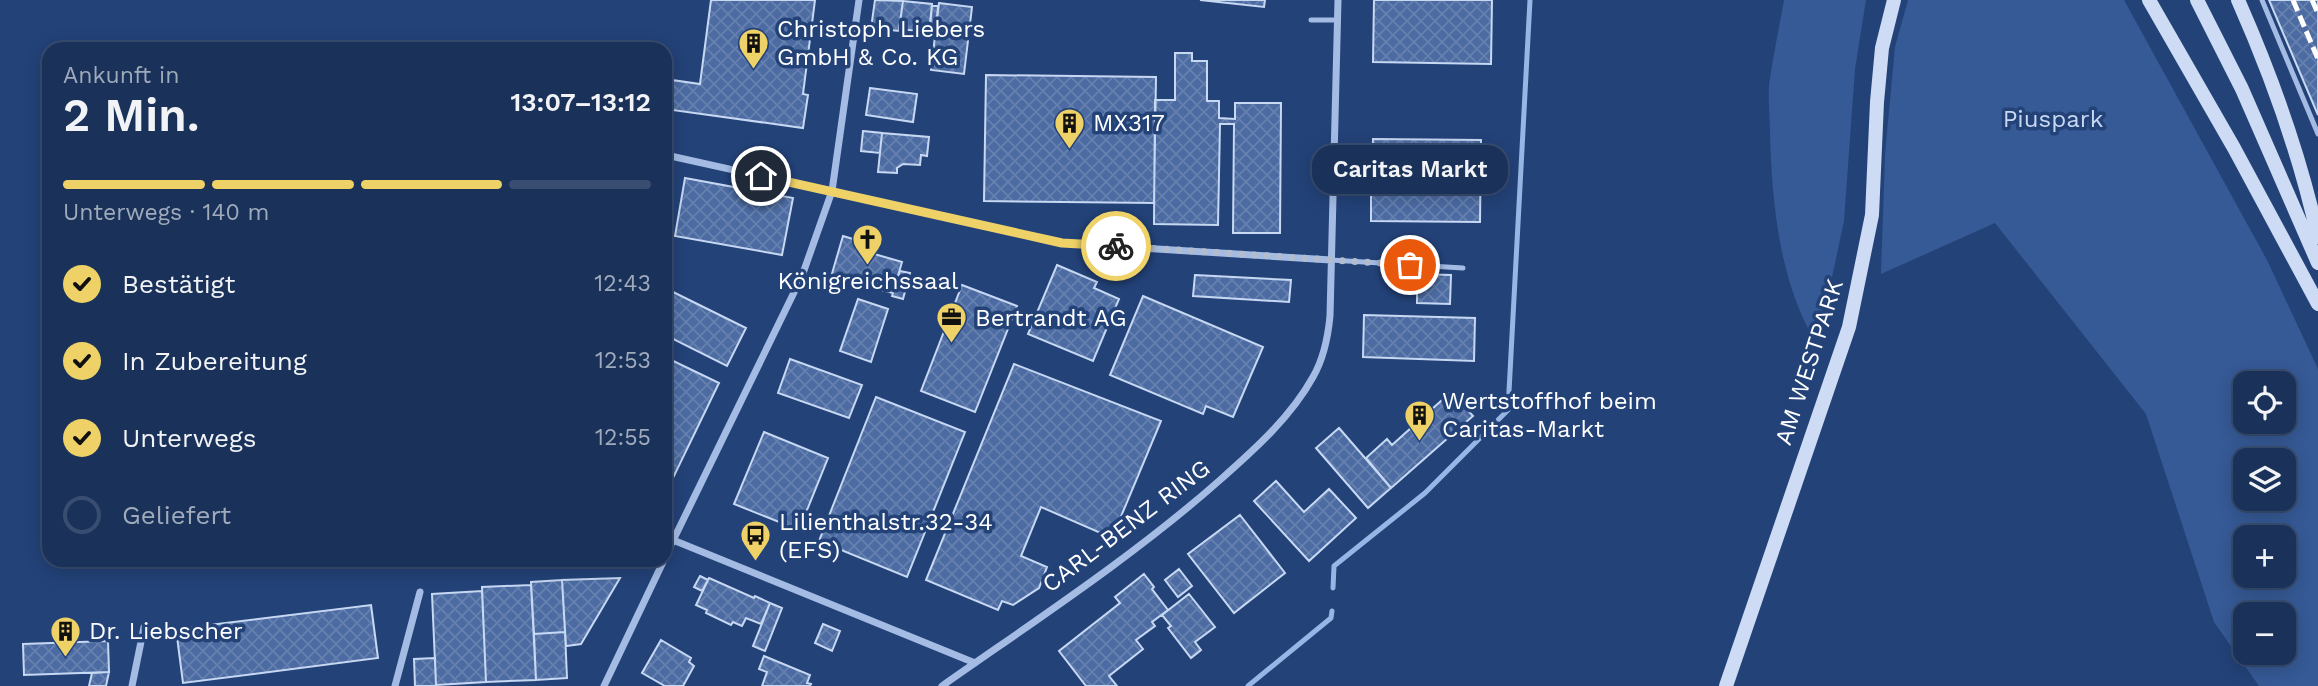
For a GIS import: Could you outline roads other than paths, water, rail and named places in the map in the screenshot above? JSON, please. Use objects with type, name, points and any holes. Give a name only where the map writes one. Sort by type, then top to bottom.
[{"type":"main road","name":"AM WESTPARK","points":[[1726,686],[1849,327],[1872,215],[1882,48],[1894,0]]},
{"type":"main road","points":[[2149,0],[2241,160],[2318,304]]},
{"type":"main road","points":[[2197,0],[2242,89],[2318,263]]},
{"type":"main road","points":[[2238,0],[2262,55],[2301,168],[2318,237]]},
{"type":"street","points":[[859,0],[832,191],[802,276],[673,540],[975,663]]},
{"type":"street","name":"CARL-BENZ RING","points":[[942,686],[1164,528],[1256,448],[1306,388],[1323,356],[1330,316],[1338,0]]},
{"type":"street","points":[[672,156],[1062,243],[1331,260]]},
{"type":"street","points":[[604,686],[660,567]]},
{"type":"street","points":[[395,686],[420,592]]},
{"type":"street","points":[[131,686],[144,627]]},
{"type":"lane","points":[[2262,0],[2318,134]]},
{"type":"lane","points":[[1311,20],[1337,20]]},
{"type":"lane","points":[[1331,260],[1462,268]]},
{"type":"waterway","points":[[1333,588],[1334,566],[1425,493],[1508,410],[1530,0]]},
{"type":"waterway","points":[[1248,686],[1331,618],[1332,611]]},
{"type":"railway","points":[[2293,0],[2318,59]]},
{"type":"railway","points":[[2312,0],[2318,13]]},
{"type":"place","name":"Christoph Liebers GmbH & Co. KG","points":[[754,70]]},
{"type":"place","name":"MX317","points":[[1070,150]]},
{"type":"place","name":"Caritas Markt","points":[[1410,265]]},
{"type":"place","name":"Königreichssaal","points":[[868,266]]},
{"type":"place","name":"Bertrandt AG","points":[[952,345]]},
{"type":"place","name":"Wertstoffhof beim Caritas-Markt","points":[[1419,442]]},
{"type":"place","name":"Lilienthalstr.32-34 (EFS)","points":[[756,563]]},
{"type":"place","name":"Dr. Liebscher","points":[[66,658]]},
{"type":"park label","name":"Piuspark","points":[[2053,119]]}]
